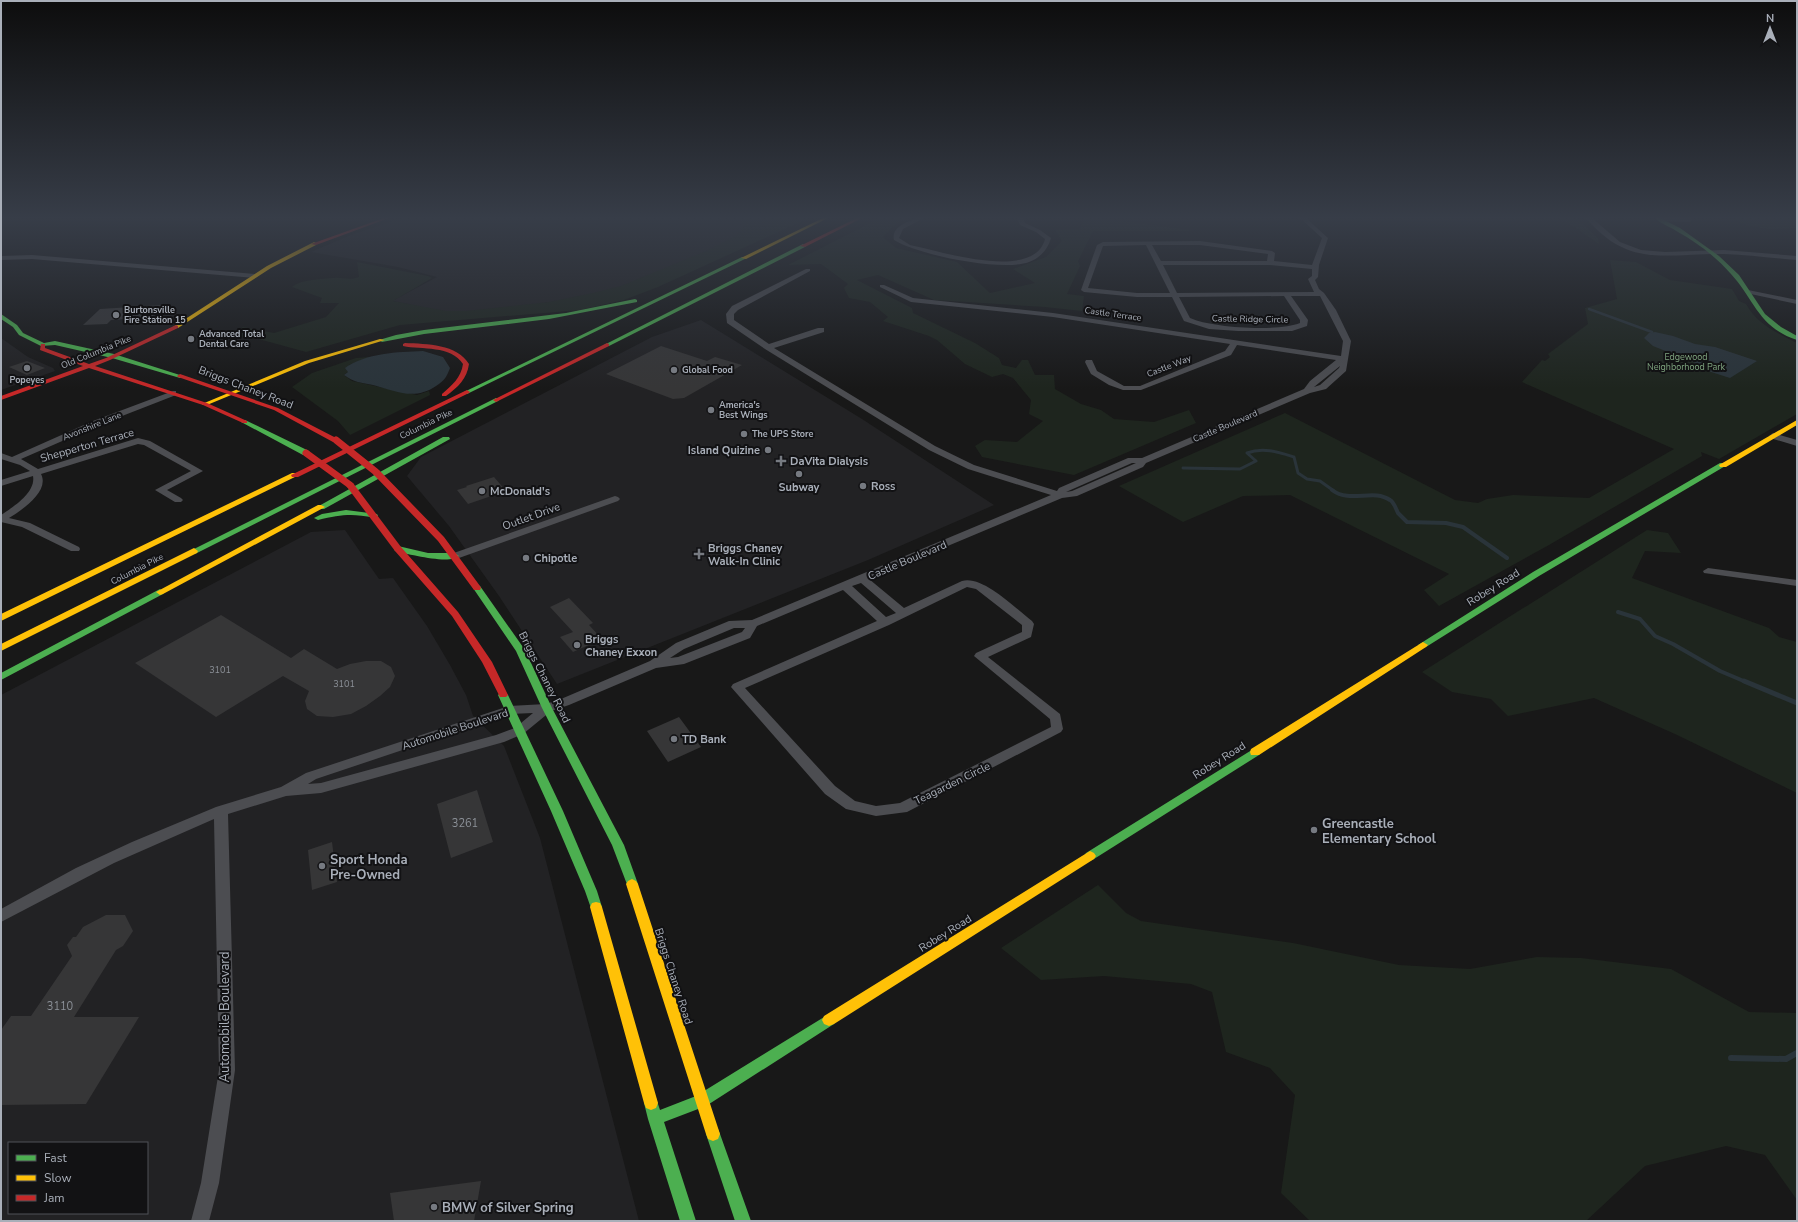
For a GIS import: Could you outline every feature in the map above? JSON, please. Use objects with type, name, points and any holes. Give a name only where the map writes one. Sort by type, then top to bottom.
[{"type":"main road","name":"Columbia Pike","points":[[1,618],[708,275]]},
{"type":"main road","name":"Columbia Pike","points":[[1,648],[747,275]]},
{"type":"main road","points":[[619,350],[751,275]]},
{"type":"main road","points":[[1735,275],[1765,317],[1776,327],[1795,336]]},
{"type":"main road","name":"Old Columbia Pike","points":[[1,398],[90,366],[169,330],[255,276]]},
{"type":"main road","points":[[205,404],[271,375],[316,358],[360,345],[413,334],[531,321],[606,309],[642,299],[704,277]]},
{"type":"main road","name":"Briggs Chaney Road","points":[[1,316],[15,326],[21,334],[43,345],[55,343],[114,356],[231,393],[276,409],[336,440],[378,474],[441,539],[455,556],[520,650],[547,708],[618,845],[652,944],[700,1101],[743,1221]]},
{"type":"main road","points":[[216,408],[299,371],[335,358],[372,348],[421,344],[456,352],[465,360],[467,369],[462,379],[450,390],[408,420]]},
{"type":"main road","name":"Briggs Chaney Road","points":[[43,345],[42,349],[62,357],[216,408],[306,453],[352,488],[398,549],[455,614],[487,662],[557,811],[591,892],[617,978],[655,1119],[688,1221]]},
{"type":"main road","name":"Robey Road","points":[[655,1119],[700,1101],[1536,574],[1797,422]]},
{"type":"main road","points":[[113,619],[352,488],[452,436]]},
{"type":"main road","points":[[1,677],[113,619],[324,515],[341,511],[358,511],[374,516]]},
{"type":"main road","points":[[398,549],[428,556],[455,556]]},
{"type":"street","points":[[244,275],[255,276]]},
{"type":"street","points":[[798,275],[735,308],[730,314],[730,321],[768,347],[932,448],[971,467],[1060,495]]},
{"type":"street","points":[[1089,275],[1084,290],[1121,295],[1322,294]]},
{"type":"street","name":"Castle Ridge Circle","points":[[1165,275],[1187,319],[1200,325],[1224,328],[1300,327],[1304,324],[1304,320],[1285,293]]},
{"type":"street","name":"Castle Boulevard","points":[[547,708],[565,702],[654,664],[680,661],[739,638],[746,634],[753,624],[1060,495],[1074,494],[1140,465],[1143,461],[1307,391],[1323,387],[1343,369],[1343,359],[1347,341],[1340,325],[1322,294],[1316,290],[1311,279],[1315,277],[1315,275]]},
{"type":"street","name":"Castle Terrace","points":[[882,286],[910,300],[1053,315],[1235,344],[1343,359]]},
{"type":"street","points":[[1748,292],[1797,302]]},
{"type":"street","points":[[768,347],[821,330]]},
{"type":"street","name":"Castle Way","points":[[1089,362],[1094,372],[1112,383],[1123,388],[1141,388],[1228,353],[1235,344]]},
{"type":"street","name":"Avonshire Lane","points":[[12,460],[96,423],[173,393]]},
{"type":"street","points":[[84,418],[96,423]]},
{"type":"street","points":[[1774,436],[1797,443]]},
{"type":"street","name":"Shepperton Terrace","points":[[1,483],[138,441],[147,443],[198,471],[160,490],[178,500]]},
{"type":"street","points":[[1,456],[27,465],[36,472],[38,478],[36,488],[30,496],[20,507],[1,519]]},
{"type":"street","points":[[1024,483],[1030,489],[1049,500]]},
{"type":"street","name":"Outlet Drive","points":[[455,556],[615,499]]},
{"type":"street","points":[[1,519],[26,525],[75,549]]},
{"type":"street","points":[[1708,571],[1797,583]]},
{"type":"street","points":[[863,579],[903,613]]},
{"type":"street","name":"Teagarden Circle","points":[[966,583],[980,586],[1028,624],[1027,634],[980,656],[1056,717],[1057,729],[902,808],[876,811],[851,805],[830,790],[737,687],[886,622],[966,583]]},
{"type":"street","points":[[845,586],[886,622]]},
{"type":"street","name":"Automobile Boulevard","points":[[286,791],[311,776],[509,710],[547,708]]},
{"type":"street","name":"Automobile Boulevard","points":[[1,916],[49,888],[100,863],[222,811],[286,791],[321,788],[492,741],[519,731],[547,708]]},
{"type":"street","name":"Automobile Boulevard","points":[[200,1221],[210,1183],[227,1070],[222,811]]},
{"type":"shaded area","points":[[429,275],[668,275],[634,290],[461,315],[392,301],[437,277]]},
{"type":"shaded area","points":[[701,320],[862,419],[994,505],[868,560],[557,684],[499,596],[449,526],[407,476],[421,457],[652,337]]},
{"type":"shaded area","points":[[1655,332],[1673,336],[1695,344],[1715,347],[1757,361],[1730,378],[1708,371],[1698,364],[1653,346],[1644,338],[1649,333]]},
{"type":"shaded area","points":[[1,338],[28,357],[53,368],[55,371],[1,390]]},
{"type":"shaded area","points":[[423,351],[443,357],[450,368],[446,377],[428,391],[412,394],[397,392],[358,382],[344,375],[348,372],[345,368],[353,363],[372,356]]},
{"type":"shaded area","points":[[345,530],[379,579],[393,578],[427,626],[450,665],[466,695],[473,716],[504,746],[540,838],[639,1221],[1,1221],[1,695],[311,532]]},
{"type":"green space","points":[[359,275],[428,276],[432,278],[393,301],[446,311],[466,311],[549,302],[621,286],[648,275],[684,275],[624,300],[580,310],[400,325],[306,352],[255,338],[230,336],[243,327],[274,333],[326,317],[339,303],[320,303],[322,298],[292,287],[301,282],[312,280],[338,278],[352,279],[359,277]]},
{"type":"green space","points":[[836,275],[878,275],[857,280],[912,308],[913,313],[975,343],[999,358],[1002,365],[1016,368],[1022,360],[1028,360],[1035,375],[1054,375],[1055,389],[1081,404],[1101,410],[1114,419],[1154,422],[1189,410],[1196,423],[1074,475],[982,457],[975,446],[985,440],[1017,442],[1043,421],[1029,414],[1031,400],[1013,378],[1003,374],[992,377],[965,364],[937,340],[883,321],[888,317],[870,302],[849,298],[844,288],[848,284]]},
{"type":"green space","points":[[878,275],[971,275],[990,293],[1035,283],[1022,275],[1076,275],[1067,294],[1084,296],[1082,311],[1045,307],[934,300]]},
{"type":"green space","name":"Edgewood Neighborhood Park","points":[[1613,275],[1661,275],[1670,280],[1732,289],[1739,301],[1746,304],[1756,317],[1768,327],[1797,343],[1797,414],[1719,459],[1701,452],[1702,456],[1549,545],[1439,606],[1424,590],[1449,574],[1290,495],[1243,496],[1183,522],[1119,486],[1285,413],[1455,500],[1478,503],[1487,499],[1513,495],[1589,498],[1674,449],[1522,382],[1542,360],[1545,361],[1550,357],[1548,354],[1588,324],[1585,308],[1617,299]]},
{"type":"green space","points":[[370,357],[349,365],[348,372],[344,375],[352,381],[417,395],[429,391],[430,395],[350,435],[338,421],[292,387],[312,373],[356,358]]},
{"type":"green space","points":[[1647,530],[1668,533],[1681,553],[1645,551],[1632,578],[1769,628],[1779,637],[1797,642],[1797,793],[1675,734],[1594,698],[1508,716],[1491,699],[1452,692],[1422,672]]},
{"type":"green space","points":[[1098,885],[1126,913],[1141,921],[1293,943],[1399,965],[1470,969],[1537,957],[1581,958],[1671,969],[1749,1012],[1797,1013],[1797,1200],[1765,1155],[1726,1146],[1645,1166],[1586,1221],[1310,1221],[1281,1193],[1295,1095],[1270,1068],[1226,1052],[1212,992],[1191,984],[1104,976],[1041,980],[1001,948]]},
{"type":"building","name":"Burtonsville Fire Station 15","points":[[163,305],[152,317],[111,320],[107,324],[83,325],[100,309]]},
{"type":"building","name":"Global Food","points":[[661,346],[707,361],[715,357],[742,365],[684,398],[673,399],[606,374]]},
{"type":"building","name":"Popeyes","points":[[27,361],[45,368],[27,375],[9,367]]},
{"type":"building","name":"McDonald's","points":[[494,477],[506,491],[468,504],[457,490],[467,487],[466,486]]},
{"type":"building","points":[[569,598],[593,623],[589,625],[602,639],[573,652],[560,637],[573,632],[550,607]]},
{"type":"building","points":[[221,615],[291,658],[304,649],[337,669],[350,664],[366,661],[381,661],[391,667],[395,676],[390,687],[380,696],[351,714],[333,717],[317,716],[307,709],[305,701],[309,691],[283,676],[216,717],[135,663]]},
{"type":"building","name":"TD Bank","points":[[679,717],[701,747],[668,762],[647,731]]},
{"type":"building","points":[[477,790],[493,842],[451,858],[437,804]]},
{"type":"building","name":"Sport Honda Pre-Owned","points":[[332,842],[337,882],[312,890],[308,850]]},
{"type":"building","points":[[106,915],[125,915],[133,931],[123,946],[116,950],[74,1017],[139,1017],[86,1104],[1,1105],[1,1030],[11,1016],[31,1016],[72,956],[67,945],[73,937],[76,937],[83,927]]},
{"type":"building","name":"BMW of Silver Spring","points":[[481,1181],[474,1221],[394,1221],[390,1193]]},
{"type":"waterway","points":[[1589,309],[1652,332]]},
{"type":"waterway","points":[[1183,468],[1240,469],[1256,461],[1247,453],[1265,450],[1294,457],[1298,473],[1307,479],[1320,481],[1334,491]]},
{"type":"waterway","points":[[1332,490],[1347,496],[1376,495],[1383,497],[1394,504],[1398,513],[1407,522],[1446,523],[1463,527],[1507,558]]},
{"type":"waterway","points":[[1618,612],[1640,619],[1655,636],[1673,644],[1720,671],[1746,682]]},
{"type":"waterway","points":[[1744,681],[1797,703]]},
{"type":"waterway","points":[[1731,1058],[1786,1059],[1797,1053]]},
{"type":"traffic: fast","points":[[467,392],[709,275]]},
{"type":"traffic: fast","points":[[607,345],[746,275]]},
{"type":"traffic: fast","points":[[1735,275],[1763,315],[1779,328],[1797,338]]},
{"type":"traffic: fast","points":[[382,340],[453,328],[549,317],[600,309],[635,301]]},
{"type":"traffic: fast","points":[[1,316],[15,326],[21,334],[43,345],[55,343],[114,356],[180,376]]},
{"type":"traffic: fast","points":[[194,551],[496,400]]},
{"type":"traffic: fast","points":[[245,422],[306,453]]},
{"type":"traffic: fast","points":[[321,507],[446,439]]},
{"type":"traffic: fast","points":[[1423,645],[1536,574],[1723,465]]},
{"type":"traffic: fast","points":[[318,518],[325,515],[346,512],[374,516]]},
{"type":"traffic: fast","points":[[398,549],[428,556],[455,556]]},
{"type":"traffic: fast","points":[[477,588],[520,650],[547,708],[618,845],[632,884]]},
{"type":"traffic: fast","points":[[1,677],[160,592]]},
{"type":"traffic: fast","points":[[503,695],[557,811],[591,891],[596,907]]},
{"type":"traffic: fast","points":[[1090,856],[1255,752]]},
{"type":"traffic: fast","points":[[655,1119],[701,1101],[829,1020]]},
{"type":"traffic: fast","points":[[651,1103],[688,1221]]},
{"type":"traffic: fast","points":[[713,1134],[743,1221]]},
{"type":"traffic: slow","points":[[176,327],[257,275]]},
{"type":"traffic: slow","points":[[205,404],[307,362],[382,340]]},
{"type":"traffic: slow","points":[[1723,465],[1797,422]]},
{"type":"traffic: slow","points":[[1,618],[295,475]]},
{"type":"traffic: slow","points":[[160,592],[321,507]]},
{"type":"traffic: slow","points":[[1,648],[194,551]]},
{"type":"traffic: slow","points":[[1255,752],[1423,645]]},
{"type":"traffic: slow","points":[[829,1020],[1090,856]]},
{"type":"traffic: slow","points":[[632,884],[713,1134]]},
{"type":"traffic: slow","points":[[596,907],[651,1103]]},
{"type":"traffic: jam","points":[[1,398],[108,359],[176,327]]},
{"type":"traffic: jam","points":[[43,345],[42,349],[62,357],[205,404],[245,422]]},
{"type":"traffic: jam","points":[[405,345],[433,347],[454,353],[462,358],[466,364],[465,372],[456,385],[444,395]]},
{"type":"traffic: jam","points":[[496,400],[607,345]]},
{"type":"traffic: jam","points":[[180,376],[276,409],[336,440]]},
{"type":"traffic: jam","points":[[295,475],[467,392]]},
{"type":"traffic: jam","points":[[336,440],[376,472]]},
{"type":"traffic: jam","points":[[306,453],[350,485]]},
{"type":"traffic: jam","points":[[376,472],[441,539],[477,588]]},
{"type":"traffic: jam","points":[[350,485],[398,549],[455,614],[487,662],[503,695]]},
{"type":"place","name":"Burtonsville Fire Station 15","points":[[116,315]]},
{"type":"place","name":"Advanced Total Dental Care","points":[[191,339]]},
{"type":"place","name":"Popeyes","points":[[27,368]]},
{"type":"place","name":"Global Food","points":[[674,370]]},
{"type":"place","name":"America's Best Wings","points":[[711,410]]},
{"type":"place","name":"The UPS Store","points":[[744,434]]},
{"type":"place","name":"Island Quizine","points":[[768,450]]},
{"type":"place","name":"DaVita Dialysis","points":[[781,461]]},
{"type":"place","name":"Subway","points":[[799,474]]},
{"type":"place","name":"Ross","points":[[863,486]]},
{"type":"place","name":"McDonald's","points":[[482,491]]},
{"type":"place","name":"Briggs Chaney Walk-In Clinic","points":[[699,554]]},
{"type":"place","name":"Chipotle","points":[[526,558]]},
{"type":"place","name":"Briggs Chaney Exxon","points":[[577,645]]},
{"type":"place","name":"TD Bank","points":[[674,739]]},
{"type":"place","name":"Greencastle Elementary School","points":[[1314,830]]},
{"type":"place","name":"Sport Honda Pre-Owned","points":[[322,866]]},
{"type":"place","name":"BMW of Silver Spring","points":[[434,1207]]}]
